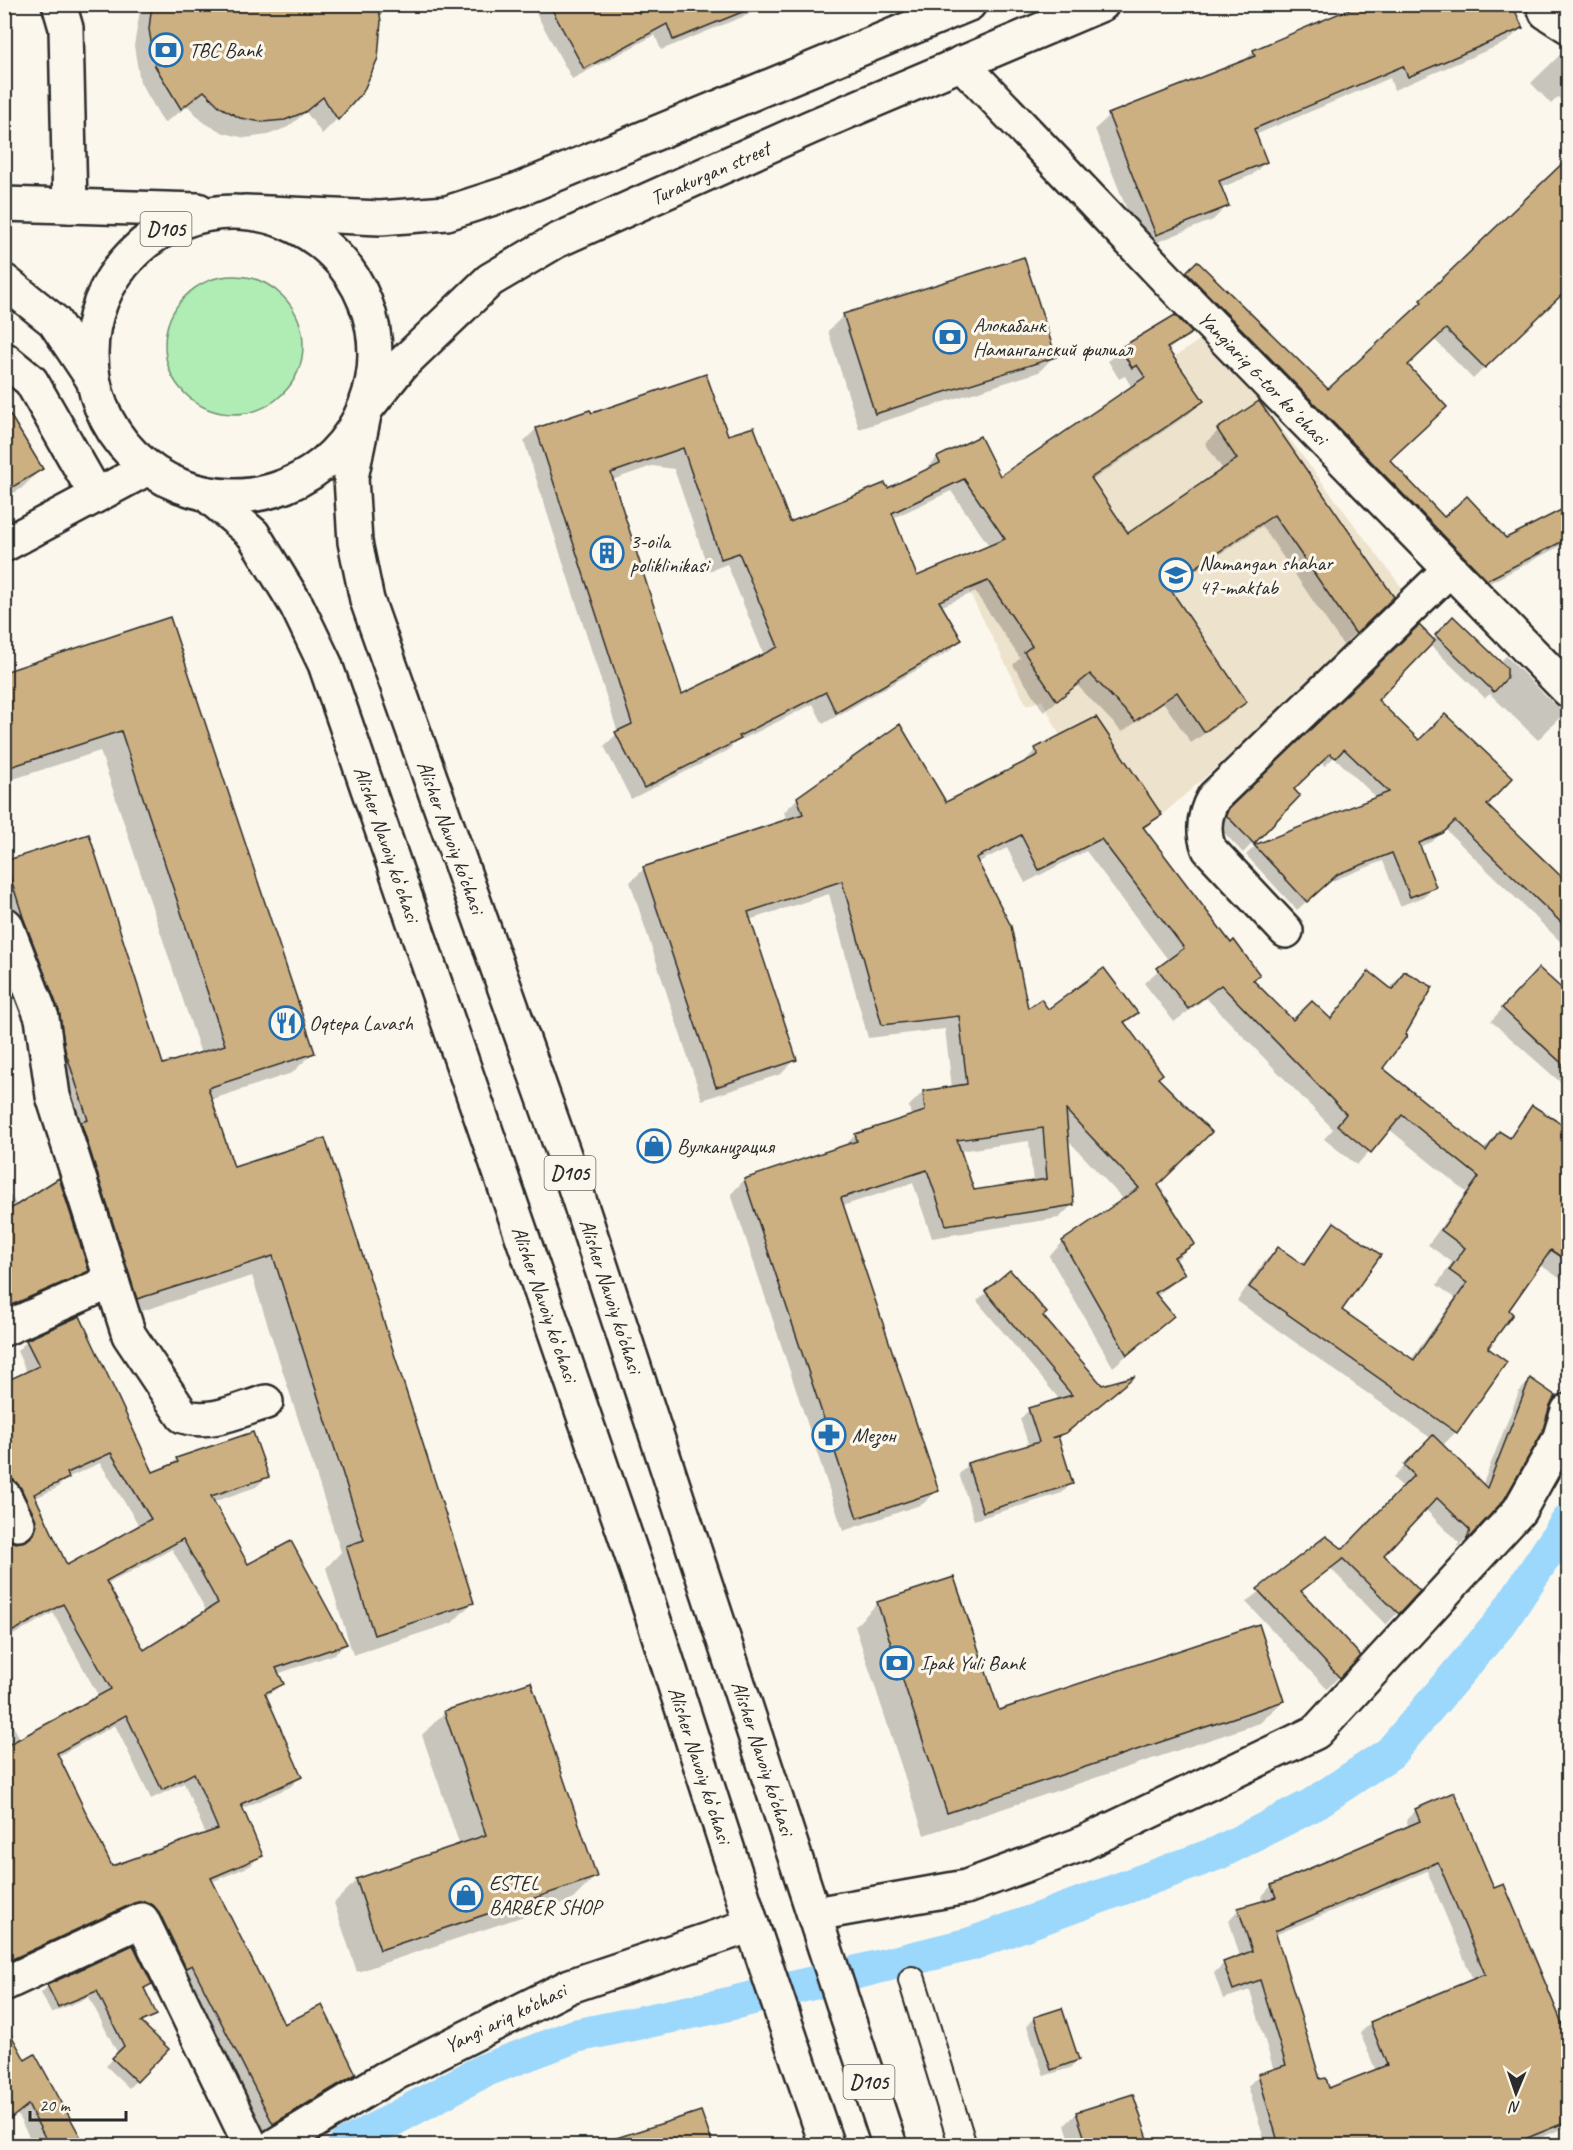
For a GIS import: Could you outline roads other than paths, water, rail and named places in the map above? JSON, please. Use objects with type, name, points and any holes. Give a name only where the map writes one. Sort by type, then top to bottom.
[{"type":"main road","points":[[59,4],[66,28],[70,206]]},
{"type":"main road","points":[[245,212],[380,218],[447,213],[518,190],[969,4]]},
{"type":"main road","name":"Turakurgan street","points":[[365,410],[402,364],[489,280],[546,247],[961,63],[1102,4]]},
{"type":"main road","points":[[1543,4],[1546,12],[1569,26]]},
{"type":"main road","name":"Yangiаriq 6-tor koʼchasi","points":[[961,63],[1449,570],[1569,690]]},
{"type":"main road","name":"D105","points":[[4,204],[245,212],[288,223],[327,246],[356,280],[373,322],[376,367],[365,410],[339,451],[300,480],[254,495],[206,494],[175,484],[148,468],[124,447],[103,415],[92,378],[94,324],[104,293],[128,258],[161,231],[201,215],[245,212]]},
{"type":"main road","name":"D105","points":[[4,281],[54,321],[92,378]]},
{"type":"main road","points":[[4,359],[31,381],[96,495]]},
{"type":"main road","name":"Alisher Navoiy ko'chasi","points":[[365,410],[351,478],[355,542],[367,600],[568,1166],[890,2145]]},
{"type":"main road","points":[[4,545],[148,468]]},
{"type":"main road","name":"Alisher Navoiy koʻchasi","points":[[206,494],[253,534],[297,606],[326,664],[647,1599],[755,1933],[827,2145]]},
{"type":"main road","points":[[1286,931],[1209,849],[1205,838],[1206,811],[1214,797],[1449,570]]},
{"type":"main road","points":[[5,924],[42,1018],[53,1096],[129,1335],[183,1416],[196,1420],[212,1419],[266,1402]]},
{"type":"main road","points":[[4,1329],[112,1281]]},
{"type":"main road","points":[[817,1923],[966,1887],[1079,1845],[1316,1732],[1519,1511],[1559,1440],[1569,1411]]},
{"type":"main road","points":[[4,1984],[142,1920],[251,2145]]},
{"type":"main road","name":"Yangi ariq ko‘chasi","points":[[274,2145],[384,2079],[570,1986],[755,1933]]},
{"type":"street","points":[[912,1980],[963,2145]]},
{"type":"waterway","points":[[344,2146],[483,2071],[575,2036],[720,2006],[971,1944],[1218,1853],[1312,1805],[1390,1753],[1501,1622],[1568,1521]]},
{"type":"place","name":"TBC Bank","points":[[166,50]]},
{"type":"place","name":"Алокабанк Наманганский филиал","points":[[950,337]]},
{"type":"place","name":"3-oila poliklinikasi","points":[[607,553]]},
{"type":"place","name":"Namangan shahar 47-maktab","points":[[1176,575]]},
{"type":"place","name":"Oqtepa Lavash","points":[[286,1023]]},
{"type":"place","name":"Вулканизация","points":[[654,1146]]},
{"type":"place","name":"Мезон","points":[[829,1435]]},
{"type":"place","name":"Ipak Yuli Bank","points":[[897,1663]]},
{"type":"place","name":"ESTEL BARBER SHOP","points":[[466,1895]]}]
